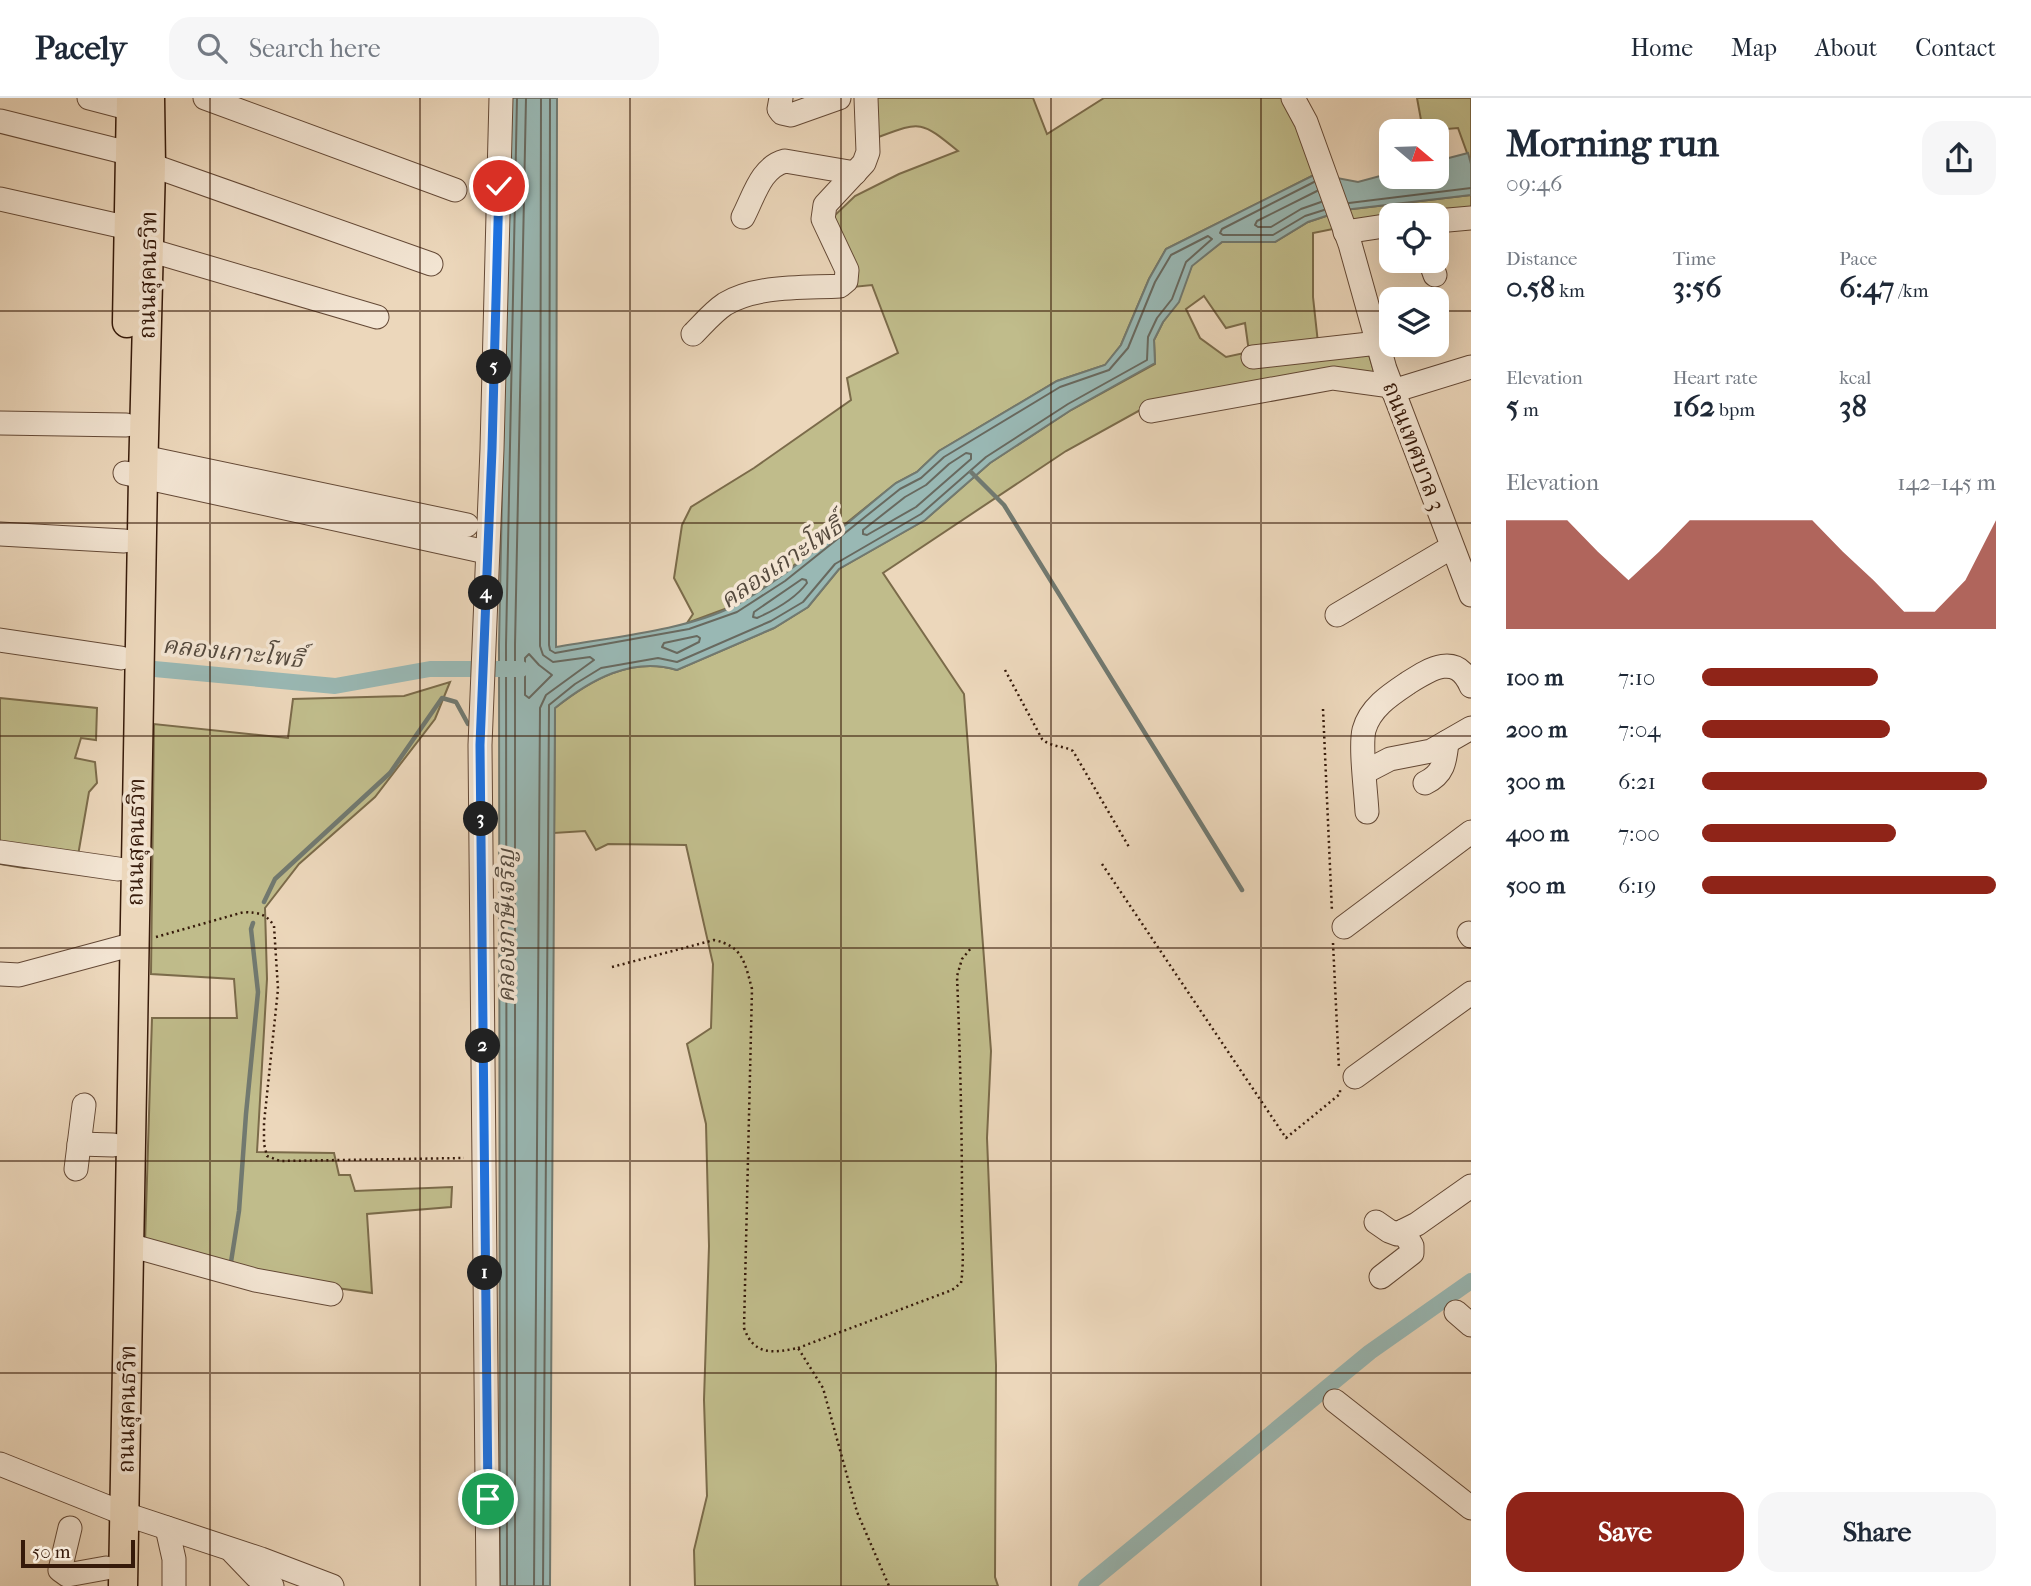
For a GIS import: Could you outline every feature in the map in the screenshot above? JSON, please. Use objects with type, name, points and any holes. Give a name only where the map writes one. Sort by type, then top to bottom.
[{"type":"main road","name":"ถนนสุคนธวิท","points":[[116,1510],[113,1145],[125,946],[137,469],[149,250],[138,102]]},
{"type":"main road","name":"ถนนสุคนธวิท","points":[[111,1580],[129,1245],[125,946],[117,869],[124,541],[137,469],[125,425],[129,228],[144,159]]},
{"type":"street","points":[[89,98],[138,102]]},
{"type":"street","points":[[205,98],[455,190]]},
{"type":"street","points":[[488,1586],[480,745],[492,449],[501,98]]},
{"type":"street","points":[[781,98],[779,109],[782,113],[791,115],[839,98]]},
{"type":"street","points":[[693,334],[713,314],[737,299],[771,290],[839,286],[846,281],[847,270],[823,219],[823,212],[825,205],[864,163],[868,152],[866,98]]},
{"type":"street","name":"ถนนเทศบาล 3","points":[[1293,98],[1306,122],[1343,226],[1392,389],[1471,596]]},
{"type":"street","points":[[0,121],[144,159],[430,264]]},
{"type":"street","points":[[743,216],[763,176],[776,163],[785,161],[855,173]]},
{"type":"street","points":[[0,199],[129,228]]},
{"type":"street","points":[[1449,220],[1471,218]]},
{"type":"street","points":[[1343,226],[1379,225]]},
{"type":"street","points":[[149,250],[377,317]]},
{"type":"street","points":[[1253,357],[1378,343]]},
{"type":"street","points":[[1151,411],[1333,378],[1392,389],[1471,367]]},
{"type":"street","points":[[0,423],[125,425]]},
{"type":"street","points":[[137,469],[467,525]]},
{"type":"street","points":[[137,469],[477,550]]},
{"type":"street","points":[[0,534],[124,541]]},
{"type":"street","points":[[1337,615],[1452,547]]},
{"type":"street","points":[[0,640],[121,658]]},
{"type":"street","points":[[1367,812],[1364,732],[1370,715],[1389,695],[1433,667],[1450,666],[1460,670],[1471,686]]},
{"type":"street","points":[[1365,772],[1390,759],[1431,751],[1471,727]]},
{"type":"street","points":[[1425,783],[1441,772],[1447,742]]},
{"type":"street","points":[[1336,928],[1471,832]]},
{"type":"street","points":[[0,852],[117,869]]},
{"type":"street","points":[[0,974],[19,975],[125,946]]},
{"type":"street","points":[[1355,1077],[1471,994]]},
{"type":"street","points":[[76,1169],[84,1105]]},
{"type":"street","points":[[79,1144],[113,1145]]},
{"type":"street","points":[[1376,1222],[1392,1233],[1403,1231],[1471,1186]]},
{"type":"street","points":[[1381,1277],[1412,1253],[1412,1246],[1403,1231]]},
{"type":"street","points":[[129,1245],[255,1280],[331,1294]]},
{"type":"street","points":[[1335,1401],[1471,1508]]},
{"type":"street","points":[[0,1464],[116,1510],[332,1586]]},
{"type":"street","points":[[70,1528],[60,1570],[67,1576],[111,1580]]},
{"type":"street","points":[[167,1528],[174,1559],[174,1586]]},
{"type":"street","points":[[231,1549],[256,1576],[272,1586]]},
{"type":"path","points":[[1004,670],[1042,739],[1048,745],[1073,751],[1129,847]]},
{"type":"path","points":[[1102,864],[1286,1138],[1340,1094],[1336,928],[1323,709]]},
{"type":"path","points":[[125,946],[244,912],[269,917],[274,926],[278,989],[264,1123],[267,1156],[281,1161],[471,1157],[484,1152]]},
{"type":"path","points":[[612,967],[714,940],[728,943],[739,951],[752,989],[744,1328],[748,1340],[760,1350],[779,1352],[799,1348],[952,1290],[961,1283],[963,1154],[957,976],[962,959],[972,947]]},
{"type":"path","points":[[799,1348],[823,1388],[857,1512],[889,1586]]},
{"type":"shaded area","points":[[865,98],[1033,98],[1047,134],[1104,98],[1284,98],[1316,174],[1166,249],[1149,279],[1121,345],[1105,365],[1057,381],[939,451],[917,472],[896,483],[782,575],[733,606],[687,623],[693,614],[674,578],[682,525],[691,507],[754,468],[851,400],[847,378],[898,353],[872,285],[853,287],[832,218],[855,196],[899,174],[958,151],[920,126],[902,128],[876,138]]},
{"type":"shaded area","points":[[1417,98],[1471,98],[1471,164],[1458,128],[1449,129],[1449,119],[1421,119]]},
{"type":"shaded area","points":[[1471,195],[1471,214],[1449,214],[1449,203],[1403,203]]},
{"type":"shaded area","points":[[1379,206],[1379,218],[1354,224],[1344,210]]},
{"type":"shaded area","points":[[1329,215],[1333,229],[1313,233],[1313,297],[1318,343],[1364,338],[1375,375],[1151,404],[1066,451],[883,573],[964,694],[991,1051],[987,1138],[996,1365],[995,1577],[998,1586],[695,1586],[694,1550],[707,1496],[704,1400],[709,1246],[706,1124],[687,1044],[711,1028],[713,964],[686,845],[608,844],[596,850],[585,831],[554,833],[555,708],[582,688],[612,673],[644,666],[677,670],[774,628],[808,607],[839,569],[925,520],[990,463],[1071,410],[1155,364],[1154,340],[1178,302],[1192,265],[1222,242],[1275,242],[1308,222]],"holes":[[[1204,296],[1226,328],[1245,323],[1249,352],[1226,357],[1200,338],[1186,309]]]},
{"type":"shaded area","points":[[450,682],[435,719],[375,797],[299,864],[265,908],[267,979],[257,1152],[334,1153],[339,1175],[350,1175],[355,1191],[452,1187],[451,1207],[367,1214],[372,1293],[316,1285],[145,1243],[152,1018],[237,1018],[234,979],[151,974],[154,724],[288,738],[293,699],[404,696]]},
{"type":"shaded area","points":[[0,698],[97,708],[96,740],[81,738],[75,758],[95,762],[97,783],[89,792],[76,867],[24,868],[0,864]]},
{"type":"water","name":"คลองภาษีเจริญ","points":[[510,98],[557,98],[556,647],[693,622],[734,606],[796,565],[896,483],[917,472],[939,451],[1057,381],[1105,365],[1121,345],[1149,279],[1166,249],[1316,174],[1358,182],[1379,176],[1379,189],[1449,189],[1449,158],[1468,153],[1471,164],[1471,195],[1403,203],[1379,203],[1379,206],[1344,210],[1308,222],[1275,242],[1222,242],[1192,266],[1179,302],[1163,322],[1154,340],[1155,363],[1071,410],[990,463],[925,520],[839,569],[808,607],[774,628],[677,670],[644,666],[612,673],[582,688],[555,708],[550,1586],[500,1586],[499,645]]},
{"type":"waterway","points":[[971,472],[1004,505],[1242,890]]},
{"type":"waterway","name":"คลองเกาะโพธิ์","points":[[133,667],[335,686],[430,669],[521,669]]},
{"type":"waterway","points":[[264,902],[275,879],[390,773],[442,698],[456,702],[468,724]]},
{"type":"waterway","points":[[231,1262],[239,1211],[258,992],[251,929],[253,923]]},
{"type":"waterway","points":[[1086,1586],[1370,1352],[1471,1281]]},
{"type":"route","points":[[488,1499],[480,745],[499,186]]}]
